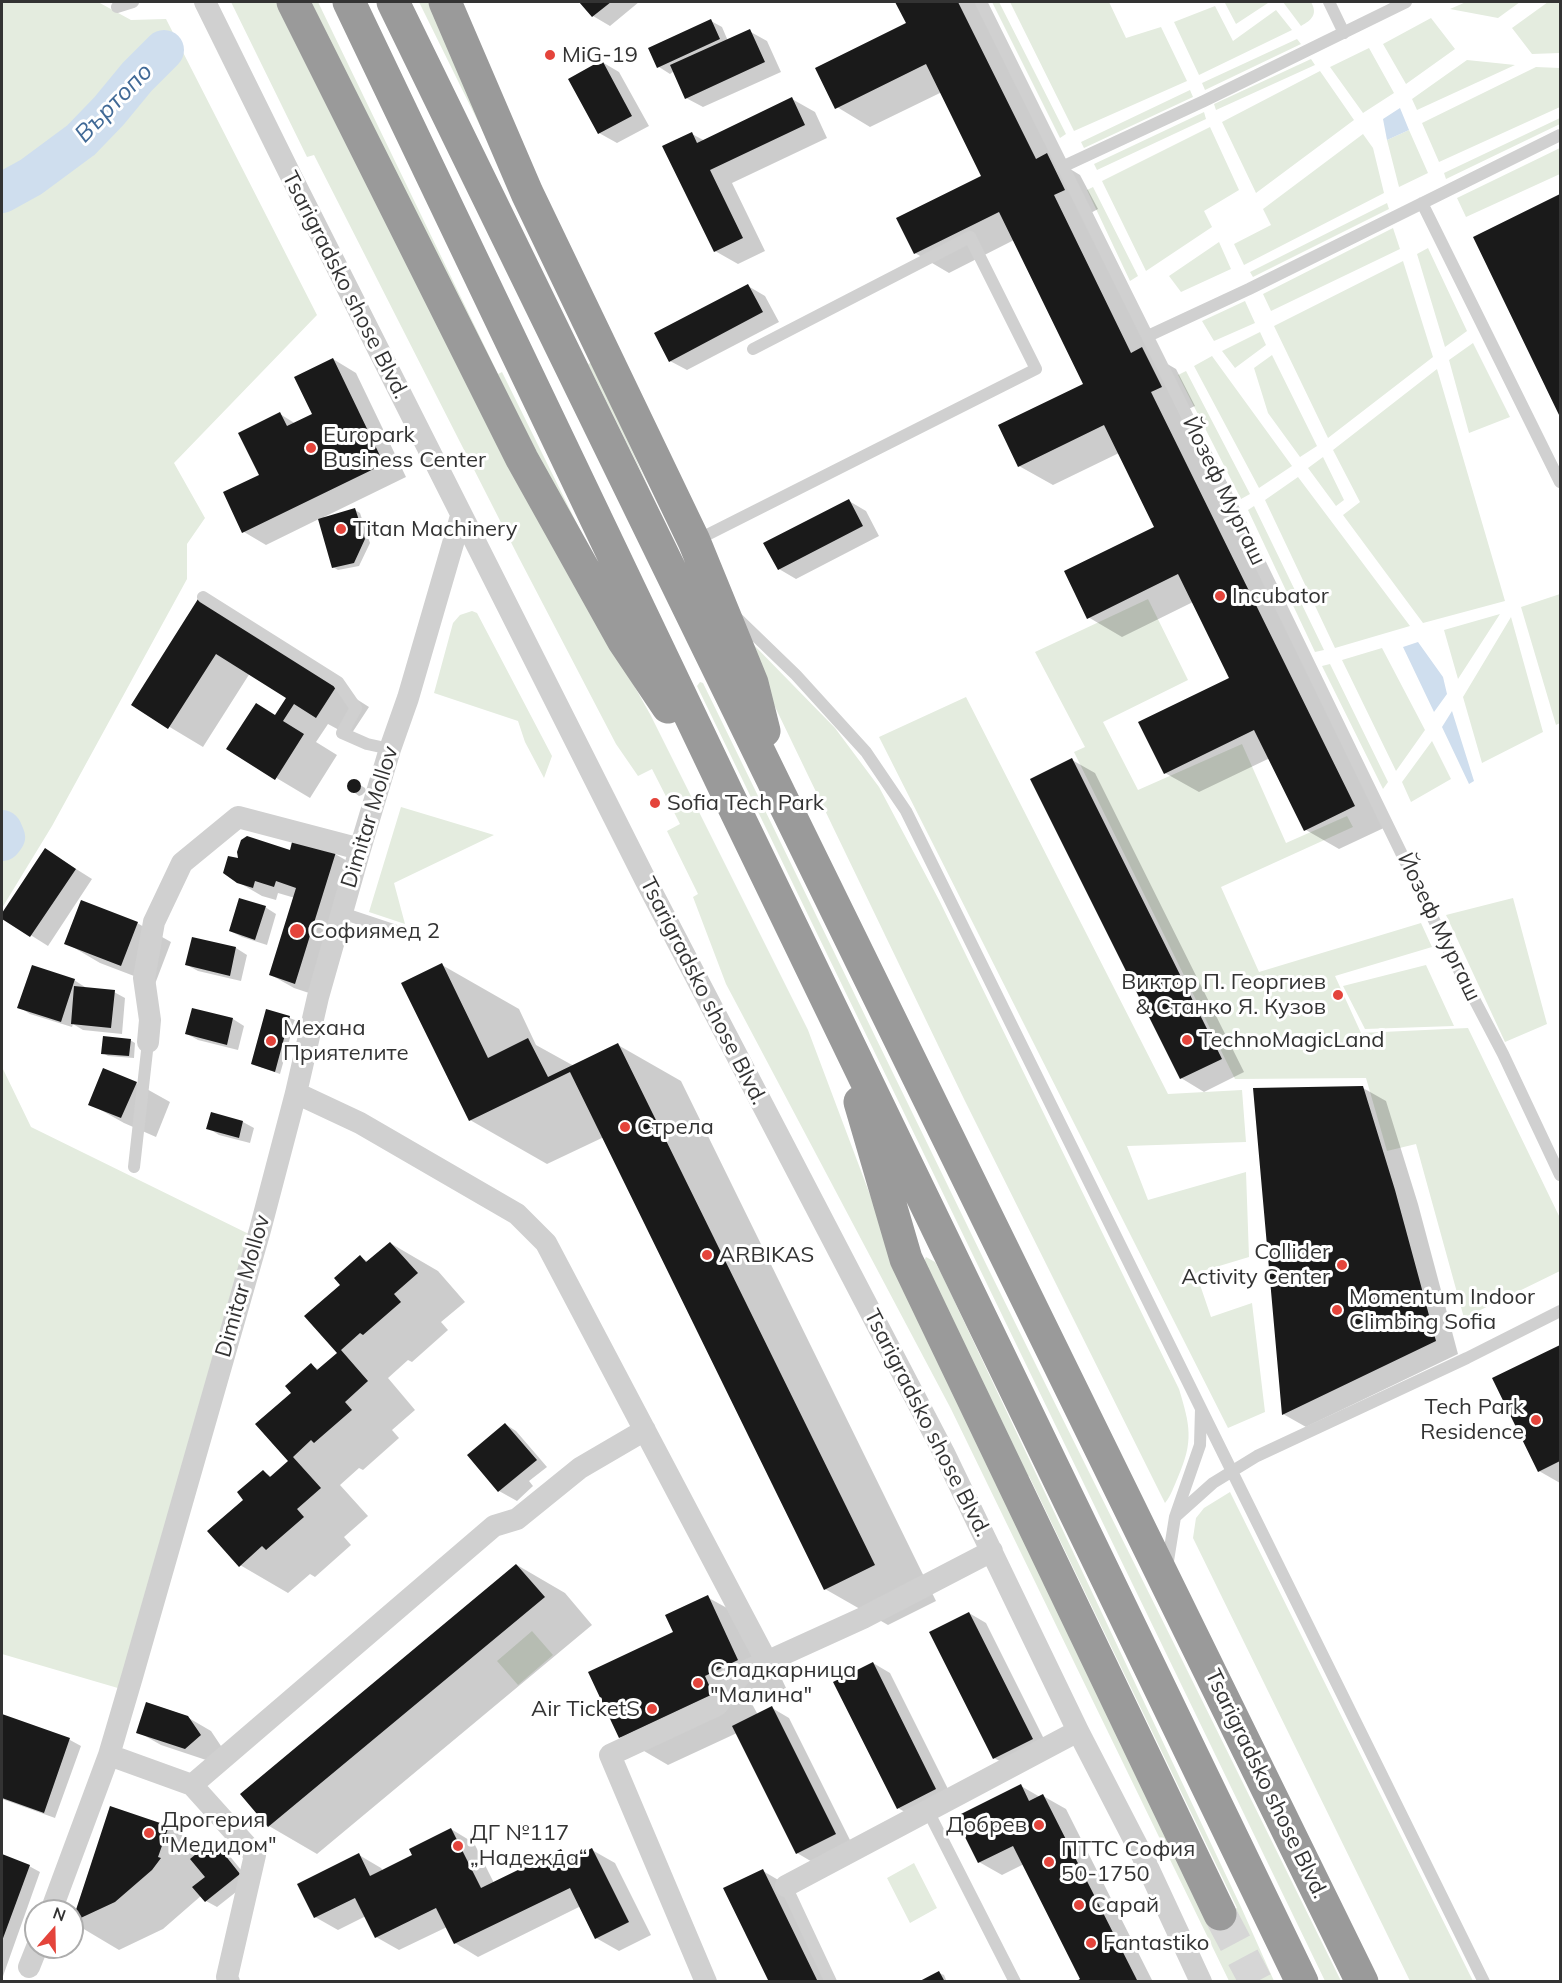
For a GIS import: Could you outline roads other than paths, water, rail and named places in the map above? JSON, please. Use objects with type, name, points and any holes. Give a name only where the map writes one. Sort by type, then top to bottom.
[{"type":"highway","points":[[293,2],[522,459],[623,640],[728,795]]},
{"type":"highway","points":[[349,2],[728,795],[1302,1982]]},
{"type":"highway","name":"Tsarigradsko shose Blvd.","points":[[393,2],[780,797],[1362,1982]]},
{"type":"highway","points":[[445,2],[527,193],[694,541],[752,683],[780,797]]},
{"type":"highway","points":[[834,1011],[906,1259],[1221,1914]]},
{"type":"street","name":"Tsarigradsko shose Blvd.","points":[[204,2],[653,894],[903,1371],[1078,1731],[1143,1857],[1201,1982]]},
{"type":"street","name":"Dimitar Mollov","points":[[55,1899],[109,1755],[260,1230],[296,1093],[318,997],[360,849],[408,698],[461,516]]},
{"type":"street","points":[[148,1042],[150,1020],[144,978],[154,922],[182,863],[238,817],[360,849]]},
{"type":"street","points":[[296,1093],[360,1122],[517,1214],[546,1243],[766,1662]]},
{"type":"street","points":[[192,1785],[494,1526],[518,1519],[580,1468],[645,1430]]},
{"type":"street","points":[[706,1982],[610,1755],[717,1705],[742,1673],[863,1618],[992,1551]]},
{"type":"street","points":[[786,1886],[1078,1731]]},
{"type":"street","points":[[109,1755],[192,1785],[255,1855],[226,1977],[229,1982]]},
{"type":"lane","points":[[117,8],[133,2]]},
{"type":"lane","name":"Йозеф Мургаш","points":[[981,2],[1148,336],[1450,953],[1503,1054],[1560,1175]]},
{"type":"lane","points":[[1329,2],[1344,33]]},
{"type":"lane","points":[[1062,167],[1194,106],[1407,2]]},
{"type":"lane","points":[[1148,336],[1249,289],[1560,135]]},
{"type":"lane","points":[[1422,203],[1560,482]]},
{"type":"lane","points":[[694,541],[1036,369],[970,237],[753,349]]},
{"type":"lane","points":[[714,594],[796,675],[866,752],[906,811],[1484,1982]]},
{"type":"lane","points":[[203,597],[338,682],[356,708],[342,733],[367,744],[390,749]]},
{"type":"lane","points":[[342,913],[408,935]]},
{"type":"lane","points":[[134,1167],[148,1042]]},
{"type":"lane","points":[[1175,1518],[1213,1483],[1257,1456],[1467,1358],[1560,1311]]},
{"type":"lane","points":[[1165,1577],[1175,1518],[1200,1445],[1201,1408]]},
{"type":"lane","points":[[928,1811],[1015,1982]]},
{"type":"lane","points":[[786,1886],[831,1982]]},
{"type":"water","points":[[1400,108],[1409,130],[1387,140],[1383,119]]},
{"type":"water","points":[[1418,642],[1443,677],[1447,694],[1434,712],[1403,647]]},
{"type":"water","points":[[1452,711],[1474,781],[1469,784],[1442,727]]},
{"type":"waterway","name":"Въртопо","points":[[2,193],[31,177],[81,140],[164,50]]},
{"type":"waterway","name":"Въртопо","points":[[2,830],[5,837],[2,841]]},
{"type":"tunnel","points":[[1220,1914],[1256,1982]]},
{"type":"place","name":"MiG-19","points":[[550,55]]},
{"type":"place","name":"Europark Business Center","points":[[311,448]]},
{"type":"place","name":"Titan Machinery","points":[[341,529]]},
{"type":"place","name":"Incubator","points":[[1220,596]]},
{"type":"place","name":"Sofia Tech Park","points":[[655,803]]},
{"type":"place","name":"Софиямед 2","points":[[297,931]]},
{"type":"place","name":"Виктор П. Георгиев & Станко Я. Кузов","points":[[1338,995]]},
{"type":"place","name":"TechnoMagicLand","points":[[1187,1040]]},
{"type":"place","name":"Механа Приятелите","points":[[271,1041]]},
{"type":"place","name":"Стрела","points":[[625,1127]]},
{"type":"place","name":"ARBIKAS","points":[[707,1255]]},
{"type":"place","name":"Collider Activity Center","points":[[1342,1265]]},
{"type":"place","name":"Momentum Indoor Climbing Sofia","points":[[1337,1310]]},
{"type":"place","name":"Tech Park Residence","points":[[1536,1420]]},
{"type":"place","name":"Сладкарница \"Малина\"","points":[[698,1683]]},
{"type":"place","name":"Air TicketS","points":[[652,1709]]},
{"type":"place","name":"Добрев","points":[[1039,1825]]},
{"type":"place","name":"Дрогерия \"Медидом\"","points":[[149,1833]]},
{"type":"place","name":"ДГ №117 „Надежда“","points":[[458,1846]]},
{"type":"place","name":"ПТТС София 50-1750","points":[[1049,1862]]},
{"type":"place","name":"Сарай","points":[[1079,1905]]},
{"type":"place","name":"Fantastiko","points":[[1091,1943]]}]
